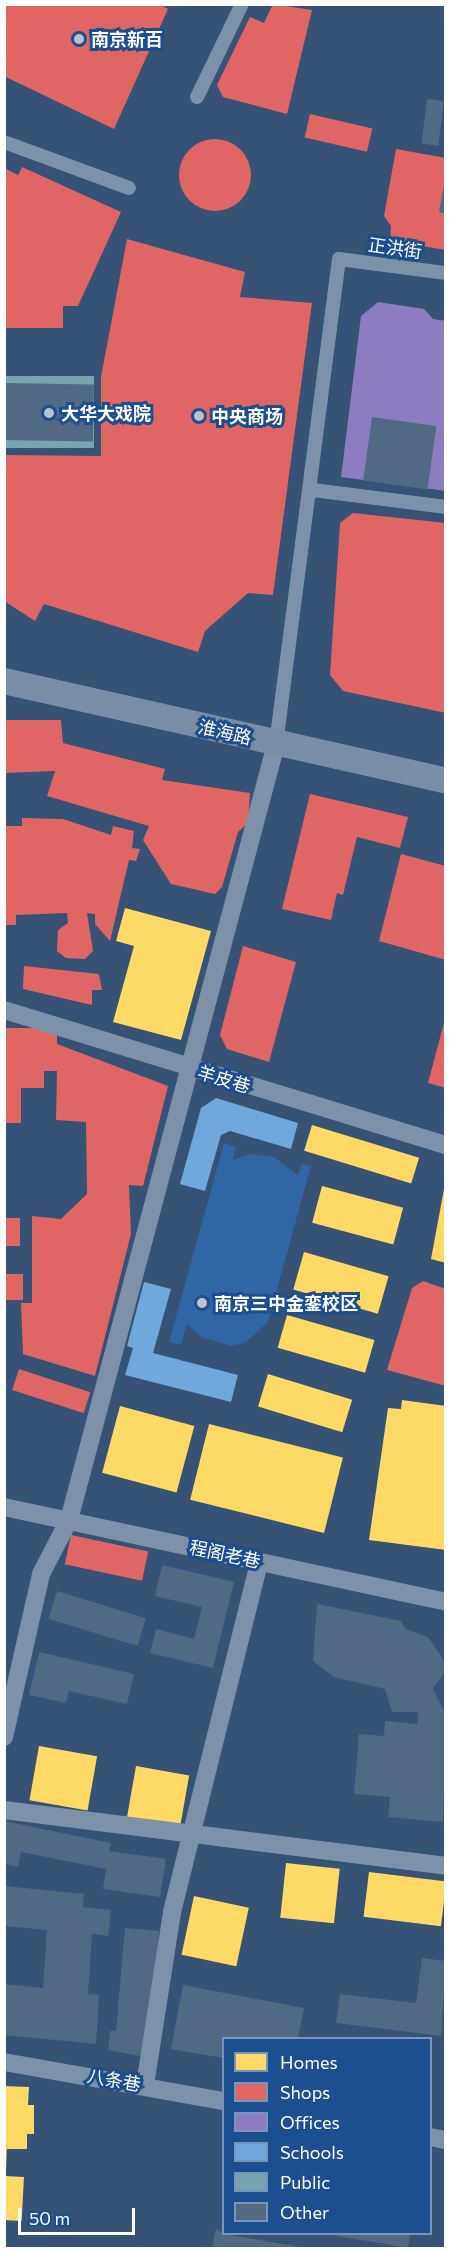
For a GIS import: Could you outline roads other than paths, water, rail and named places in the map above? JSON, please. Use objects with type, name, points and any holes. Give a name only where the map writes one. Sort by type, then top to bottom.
[{"type":"main road","name":"淮海路","points":[[4,681],[446,781]]},
{"type":"street","points":[[196,97],[242,4]]},
{"type":"street","points":[[4,142],[129,188]]},
{"type":"street","name":"正洪街","points":[[313,490],[339,259],[446,273]]},
{"type":"street","points":[[4,1737],[41,1574],[69,1520],[276,744],[313,490],[446,507]]},
{"type":"street","name":"羊皮巷","points":[[4,1010],[191,1069],[446,1145]]},
{"type":"street","name":"程阁老巷","points":[[4,1507],[446,1602]]},
{"type":"street","points":[[145,2085],[172,1912],[259,1562]]},
{"type":"street","points":[[4,1810],[446,1866]]},
{"type":"street","name":"八条巷","points":[[4,2062],[145,2085],[222,2101]]},
{"type":"place","name":"南京新百","points":[[79,39]]},
{"type":"place","name":"大华大戏院","points":[[49,413]]},
{"type":"place","name":"中央商场","points":[[199,416]]},
{"type":"place","name":"南京三中金銮校区","points":[[202,1303]]}]
